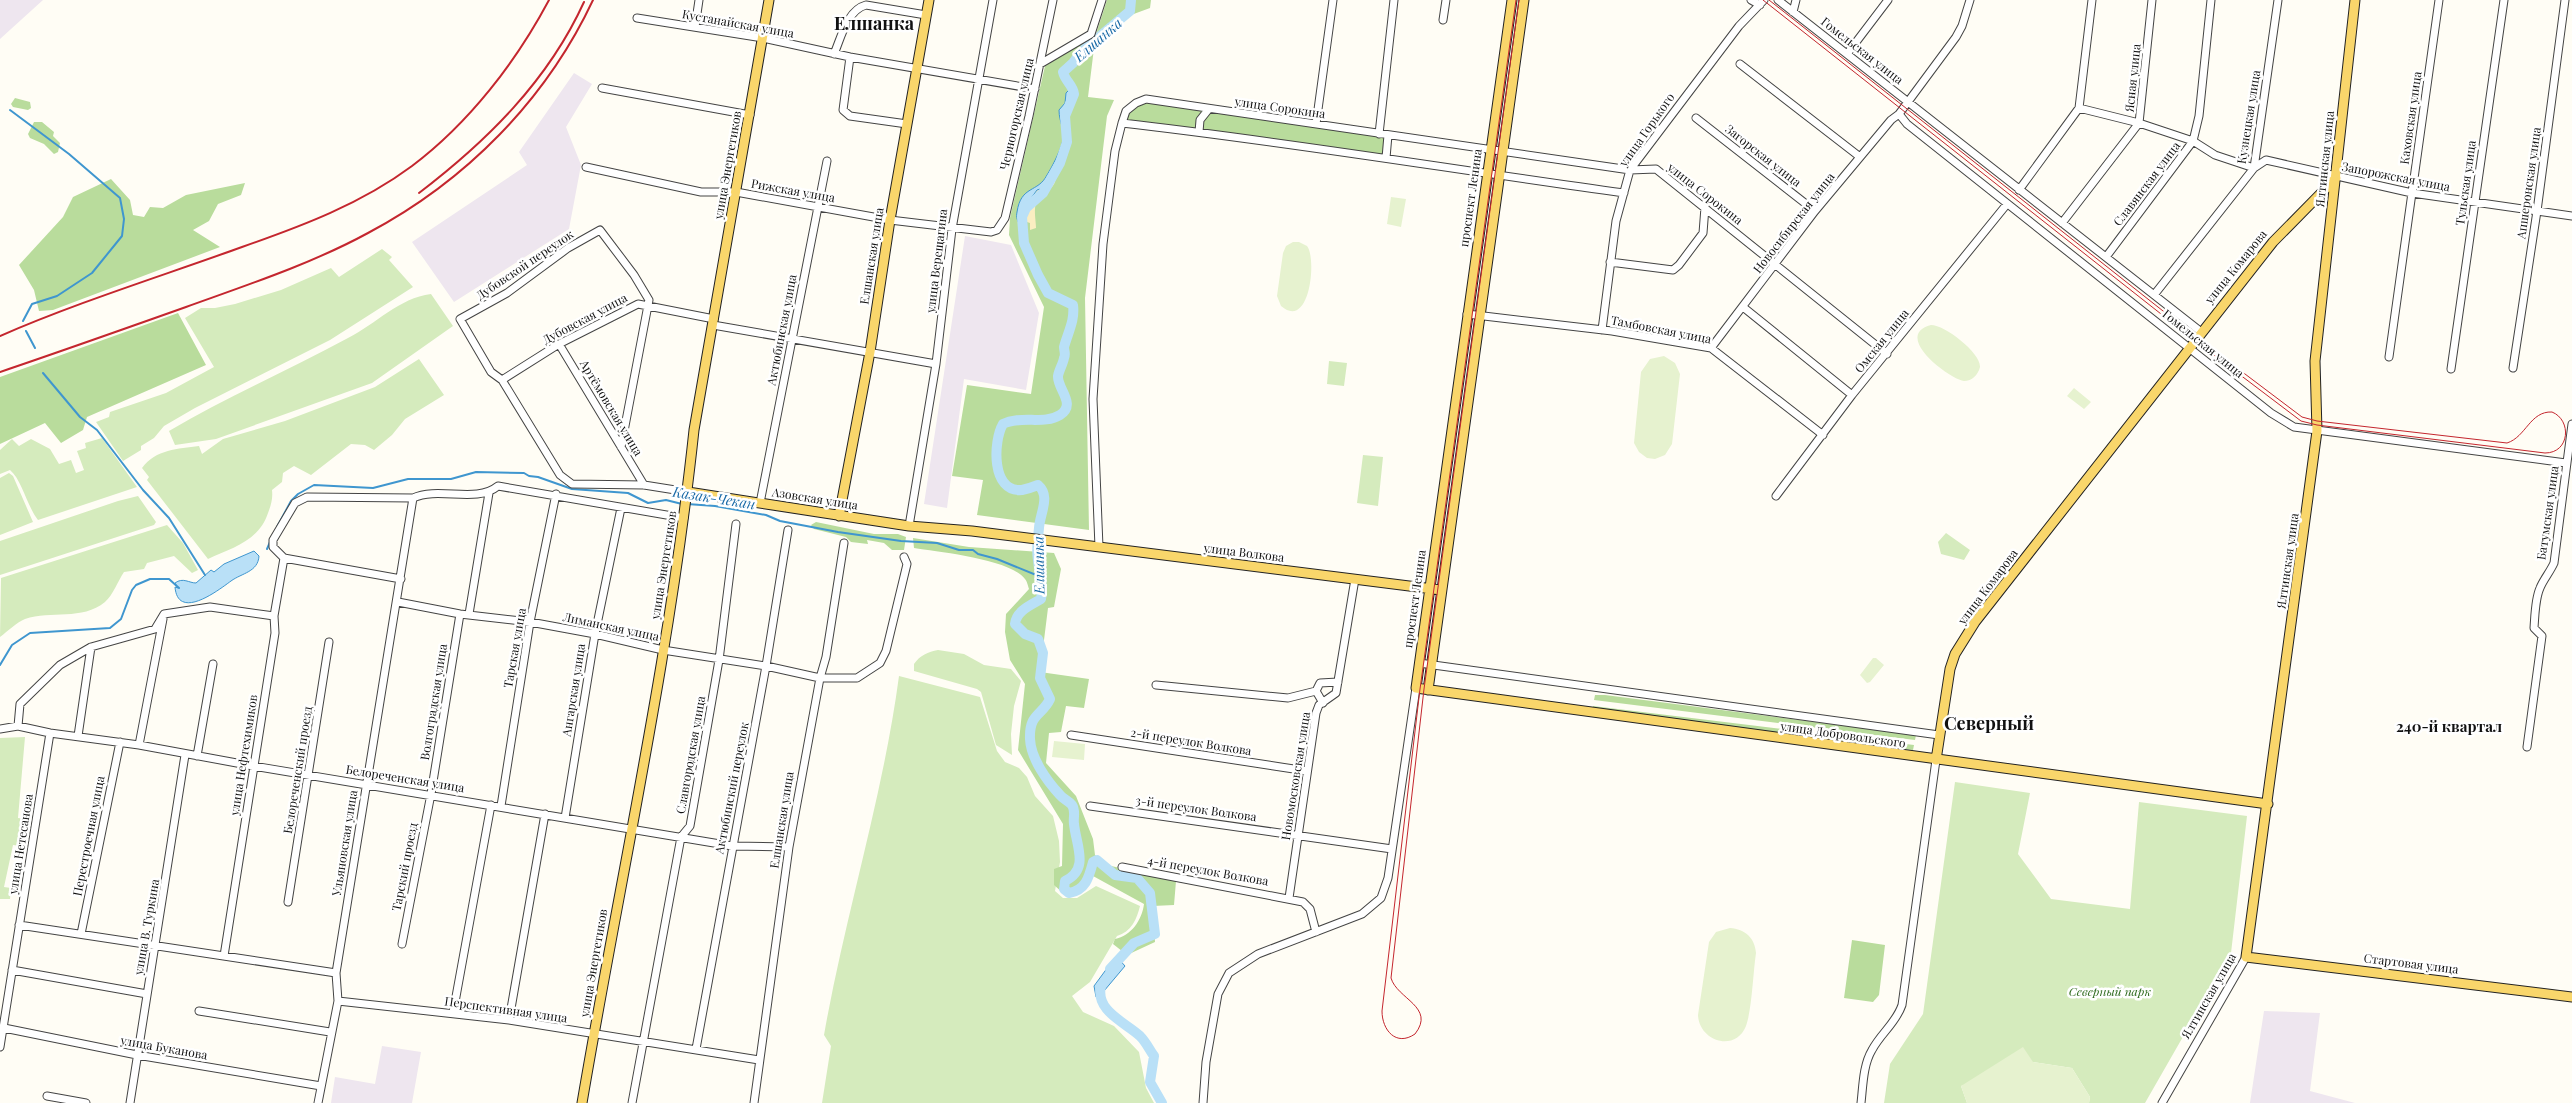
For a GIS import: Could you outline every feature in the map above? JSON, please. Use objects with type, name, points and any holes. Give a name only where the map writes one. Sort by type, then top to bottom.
[{"type":"main road","name":"улица Энергетиков","points":[[582,1103],[663,650],[687,495],[694,430],[769,0]]},
{"type":"main road","name":"Елшанская улица","points":[[839,516],[870,352],[890,220],[929,0]]},
{"type":"main road","name":"проспект Ленина","points":[[1416,688],[1486,174],[1512,0]]},
{"type":"main road","name":"проспект Ленина","points":[[1428,690],[1501,151],[1524,0]]},
{"type":"main road","name":"Ялтинская улица","points":[[2246,958],[2317,431],[2315,361],[2355,0]]},
{"type":"main road","name":"улица Комарова","points":[[1936,760],[1939,734],[1955,654],[1975,622],[2200,331],[2273,242],[2336,177]]},
{"type":"main road","name":"Азовская улица","points":[[687,495],[760,503],[909,526],[1044,540]]},
{"type":"main road","name":"улица Волкова","points":[[1044,540],[1441,590]]},
{"type":"main road","name":"улица Добровольского","points":[[1416,688],[2268,804]]},
{"type":"main road","name":"Стартовая улица","points":[[2246,958],[2572,997]]},
{"type":"street","points":[[695,27],[699,0]]},
{"type":"street","name":"улица Верещагина","points":[[909,526],[936,364],[952,229],[993,0]]},
{"type":"street","name":"Черногорская улица","points":[[997,230],[1005,218],[1035,89],[1053,0]]},
{"type":"street","points":[[1040,64],[1091,34],[1102,0]]},
{"type":"street","points":[[1316,124],[1333,0]]},
{"type":"street","points":[[1379,134],[1394,0]]},
{"type":"street","points":[[1443,20],[1446,0]]},
{"type":"street","points":[[1751,0],[1762,2]]},
{"type":"street","name":"Гомельская улица","points":[[1778,0],[2200,331]]},
{"type":"street","points":[[1793,12],[1796,0]]},
{"type":"street","points":[[1847,54],[1888,0]]},
{"type":"street","points":[[1908,101],[1956,38],[1970,0]]},
{"type":"street","points":[[2020,190],[2079,108],[2092,0]]},
{"type":"street","name":"Ясная улица","points":[[2062,224],[2139,123],[2152,0]]},
{"type":"street","name":"Славянская улица","points":[[2106,257],[2193,141],[2199,116],[2211,0]]},
{"type":"street","name":"Кузнецкая улица","points":[[2154,295],[2254,168],[2278,0]]},
{"type":"street","name":"Каховская улица","points":[[2390,357],[2439,0]]},
{"type":"street","name":"Тульская улица","points":[[2451,369],[2504,0]]},
{"type":"street","name":"Апшеронская улица","points":[[2513,368],[2537,211],[2565,0]]},
{"type":"street","name":"улица Горького","points":[[1602,330],[1616,221],[1630,170],[1703,71],[1739,26],[1762,2]]},
{"type":"street","points":[[834,54],[852,12],[860,7],[866,5],[926,15]]},
{"type":"street","name":"Кустанайская улица","points":[[637,18],[763,38],[834,54],[1035,89]]},
{"type":"street","points":[[1508,29],[1519,31]]},
{"type":"street","points":[[850,57],[842,102],[843,110],[850,116],[907,124]]},
{"type":"street","points":[[1740,64],[1860,157]]},
{"type":"street","points":[[602,88],[750,115]]},
{"type":"street","name":"улица Сорокина","points":[[1122,123],[1126,111],[1136,103],[1146,99],[1208,110],[1630,170],[1656,169],[1887,354]]},
{"type":"street","name":"Гомельская улица","points":[[1908,101],[1899,114],[1907,124],[2271,413],[2294,427],[2566,463]]},
{"type":"street","points":[[2079,108],[2139,123],[2193,141],[2215,156],[2254,168]]},
{"type":"street","points":[[1199,132],[1200,120],[1208,110]]},
{"type":"street","name":"Новосибирская улица","points":[[1711,348],[1776,265],[1815,211],[1891,120],[1899,114]]},
{"type":"street","name":"Загорская улица","points":[[1696,118],[1815,211]]},
{"type":"street","points":[[1099,547],[1093,399],[1103,244],[1115,151],[1122,123],[1386,158],[1498,176],[1624,193]]},
{"type":"street","points":[[1386,158],[1388,135]]},
{"type":"street","name":"Запорожская улица","points":[[2254,168],[2266,160],[2412,193],[2572,216]]},
{"type":"street","name":"Актюбинская улица","points":[[760,503],[827,161]]},
{"type":"street","name":"Рижская улица","points":[[586,167],[701,192],[736,192],[890,220],[982,233],[997,230]]},
{"type":"street","name":"Омская улица","points":[[1776,496],[1852,395],[2008,204]]},
{"type":"street","points":[[1610,262],[1673,270],[1679,265],[1703,233],[1705,207]]},
{"type":"street","name":"Дубовской переулок","points":[[460,319],[508,293],[568,248],[600,230],[634,275],[649,300],[650,307]]},
{"type":"street","points":[[1474,261],[1486,264]]},
{"type":"street","name":"Дубовская улица","points":[[502,380],[559,344],[638,304],[792,340],[936,364]]},
{"type":"street","points":[[621,447],[650,307]]},
{"type":"street","points":[[1743,307],[1852,395]]},
{"type":"street","name":"Тамбовская улица","points":[[1467,314],[1602,330],[1711,348],[1823,435]]},
{"type":"street","name":"Азовская улица","points":[[460,319],[491,372],[502,380],[560,475],[572,484],[644,485],[687,495]]},
{"type":"street","name":"Артёмовская улица","points":[[559,344],[644,485]]},
{"type":"street","points":[[1462,352],[1474,354]]},
{"type":"street","name":"Батумская улица","points":[[2527,747],[2542,636],[2534,628],[2536,610],[2540,587],[2548,577],[2554,563],[2572,424]]},
{"type":"street","points":[[1447,460],[1459,462]]},
{"type":"street","points":[[401,579],[284,558],[273,547],[273,540],[295,503],[307,497],[413,498],[425,493],[489,493],[498,486],[556,494],[620,508],[684,515]]},
{"type":"street","points":[[469,614],[489,493]]},
{"type":"street","name":"Тарская улица","points":[[501,806],[530,622],[556,494]]},
{"type":"street","name":"Ульяновская улица","points":[[318,1103],[330,1032],[338,1000],[336,973],[366,784],[398,602],[413,498]]},
{"type":"street","name":"Ангарская улица","points":[[565,818],[595,634],[620,508]]},
{"type":"street","points":[[1439,523],[1450,525]]},
{"type":"street","name":"Славгородская улица","points":[[632,1103],[681,837],[690,826],[719,660],[736,524]]},
{"type":"street","name":"Актюбинский переулок","points":[[696,1049],[766,666],[788,530]]},
{"type":"street","name":"Елшанская улица","points":[[754,1103],[789,847],[820,678],[826,658],[844,542]]},
{"type":"street","name":"Лиманская улица","points":[[398,602],[460,614],[530,622],[595,634],[663,650],[766,666],[820,678],[857,678],[880,662],[886,651],[907,564],[904,557]]},
{"type":"street","name":"улица Нефтехимиков","points":[[224,956],[275,633],[274,616],[284,558]]},
{"type":"street","name":"Новомосковская улица","points":[[1289,898],[1316,713],[1323,703],[1336,693],[1355,579]]},
{"type":"street","points":[[164,614],[210,607],[274,616]]},
{"type":"street","points":[[0,729],[18,726],[20,704],[60,665],[91,647],[155,629],[164,614]]},
{"type":"street","points":[[139,745],[164,614]]},
{"type":"street","name":"Волгоградская улица","points":[[431,794],[460,614]]},
{"type":"street","name":"Белореченский проезд","points":[[288,902],[329,642]]},
{"type":"street","points":[[78,736],[91,647]]},
{"type":"street","name":"улица Добровольского","points":[[1419,663],[1939,734]]},
{"type":"street","points":[[197,756],[214,664]]},
{"type":"street","points":[[1156,685],[1288,698],[1316,691],[1320,684],[1325,681],[1338,682]]},
{"type":"street","name":"проспект Ленина","points":[[1203,1103],[1206,1062],[1218,994],[1229,973],[1252,957],[1362,914],[1374,906],[1385,890],[1416,688]]},
{"type":"street","points":[[1316,691],[1323,703]]},
{"type":"street","name":"Белореченская улица","points":[[18,726],[50,733],[139,745],[185,755],[431,794],[732,846],[789,847]]},
{"type":"street","name":"улица Нетесанова","points":[[0,1047],[50,733]]},
{"type":"street","name":"2-й переулок Волкова","points":[[1072,735],[1307,771]]},
{"type":"street","name":"Перестроечная улица","points":[[82,934],[120,742]]},
{"type":"street","name":"улица В. Туркина","points":[[130,1103],[146,994],[157,946],[185,755]]},
{"type":"street","name":"улица Комарова","points":[[1861,1103],[1866,1066],[1871,1051],[1898,1017],[1902,1005],[1936,760]]},
{"type":"street","name":"Тарский проезд","points":[[402,944],[431,794]]},
{"type":"street","points":[[453,1013],[491,805]]},
{"type":"street","name":"3-й переулок Волкова","points":[[1090,806],[1392,849]]},
{"type":"street","points":[[509,1020],[545,814]]},
{"type":"street","name":"4-й переулок Волкова","points":[[1122,867],[1303,902],[1310,909],[1316,932]]},
{"type":"street","points":[[19,925],[336,973]]},
{"type":"street","name":"Ялтинская улица","points":[[2162,1103],[2246,958]]},
{"type":"street","points":[[12,970],[146,994]]},
{"type":"street","name":"Перспективная улица","points":[[338,1000],[509,1020],[759,1060]]},
{"type":"street","points":[[199,1011],[330,1032]]},
{"type":"street","name":"улица Буканова","points":[[4,1028],[137,1055],[321,1086]]},
{"type":"street","points":[[47,1096],[86,1103]]},
{"type":"shaded area","points":[[0,0],[43,0],[0,39]]},
{"type":"shaded area","points":[[574,73],[592,84],[566,127],[581,165],[569,229],[454,302],[412,242],[527,165],[519,152]]},
{"type":"shaded area","points":[[965,236],[1011,245],[1039,313],[1026,390],[964,379],[947,508],[924,504]]},
{"type":"shaded area","points":[[2264,1011],[2320,1013],[2310,1091],[2355,1103],[2250,1103]]},
{"type":"shaded area","points":[[382,1046],[421,1052],[412,1103],[331,1103],[335,1077],[375,1084]]},
{"type":"green space","points":[[1107,0],[1151,0],[1150,8],[1131,15],[1095,40],[1088,97],[1114,100],[1107,116],[1085,298],[1089,530],[977,515],[983,480],[952,476],[967,385],[1031,394],[1044,307],[1009,235],[1010,218],[1045,66],[1096,34]]},
{"type":"green space","points":[[15,98],[30,102],[31,108],[28,110],[13,107],[11,104]]},
{"type":"green space","points":[[1146,99],[1388,135],[1386,158],[1122,123],[1126,111]]},
{"type":"green space","points":[[34,122],[42,122],[54,132],[53,136],[60,143],[58,152],[54,154],[44,144],[30,138],[28,134]]},
{"type":"green space","points":[[111,179],[130,200],[133,215],[144,217],[150,207],[163,208],[186,195],[245,183],[241,195],[218,204],[209,221],[193,230],[220,247],[53,310],[39,311],[34,290],[19,265],[63,217],[73,197]]},
{"type":"green space","points":[[1391,197],[1406,199],[1401,227],[1387,224]]},
{"type":"green space","points":[[1293,242],[1299,242],[1307,246],[1310,253],[1311,277],[1305,301],[1299,309],[1291,311],[1281,306],[1277,296],[1283,253],[1286,246]]},
{"type":"green space","points":[[382,249],[392,257],[389,260],[413,287],[330,340],[195,408],[164,426],[154,438],[141,446],[141,450],[123,461],[96,422],[109,417],[110,412],[166,393],[214,367],[185,318],[201,308],[215,308],[235,304],[281,290],[331,268],[339,277]]},
{"type":"green space","points":[[431,294],[453,326],[372,383],[216,439],[175,445],[169,431],[348,338],[398,306],[419,296]]},
{"type":"green space","points":[[178,313],[206,365],[87,417],[83,430],[61,443],[45,423],[0,444],[0,377]]},
{"type":"green space","points":[[1931,325],[1937,326],[1953,335],[1975,355],[1980,367],[1974,377],[1967,381],[1957,379],[1937,366],[1928,357],[1920,347],[1917,338],[1920,331]]},
{"type":"green space","points":[[1664,356],[1675,363],[1680,374],[1672,444],[1665,455],[1655,459],[1647,458],[1639,452],[1634,443],[1641,372],[1650,359]]},
{"type":"green space","points":[[419,359],[444,395],[405,419],[392,435],[374,450],[365,445],[351,444],[311,475],[294,466],[283,473],[282,482],[272,490],[272,499],[264,523],[251,537],[226,551],[208,559],[147,480],[149,477],[142,468],[161,453],[199,446],[202,454],[223,439],[285,421],[375,387]]},
{"type":"green space","points":[[1329,361],[1347,363],[1344,386],[1327,384]]},
{"type":"green space","points":[[2074,388],[2091,402],[2084,409],[2067,396]]},
{"type":"green space","points":[[102,438],[137,487],[38,520],[14,474],[10,470],[0,474],[0,450],[12,439],[19,446],[31,439],[50,449],[59,464],[71,460],[76,473],[84,470],[77,451],[86,448],[85,443]]},
{"type":"green space","points":[[1363,455],[1383,457],[1378,506],[1357,503]]},
{"type":"green space","points":[[9,473],[13,476],[33,522],[0,535],[0,478]]},
{"type":"green space","points":[[138,496],[156,522],[154,525],[0,575],[0,541]]},
{"type":"green space","points":[[816,522],[874,534],[898,534],[906,537],[904,550],[892,550],[884,543],[867,540],[868,544],[851,542],[846,537],[814,529],[811,525]]},
{"type":"green space","points":[[167,525],[183,543],[198,570],[192,573],[174,556],[147,563],[144,569],[124,572],[108,599],[96,608],[76,613],[35,616],[25,619],[0,637],[1,578]]},
{"type":"green space","points":[[1946,533],[1970,550],[1964,560],[1941,554],[1938,542]]},
{"type":"green space","points":[[913,538],[969,547],[1054,553],[1061,569],[1054,607],[1048,608],[1040,672],[1089,679],[1084,708],[1066,706],[1061,732],[1049,733],[1046,763],[1076,796],[1093,839],[1095,855],[1107,865],[1176,881],[1174,905],[1153,906],[1155,942],[1127,955],[1113,944],[1115,939],[1126,935],[1135,926],[1141,916],[1144,904],[1093,876],[1079,893],[1064,894],[1054,885],[1054,869],[1062,866],[1063,824],[1018,750],[1025,684],[1010,660],[1005,632],[1006,614],[1029,589],[1026,580],[1017,572],[990,561],[914,548]]},
{"type":"green space","points":[[938,650],[964,654],[984,665],[1011,669],[1021,681],[1014,706],[1011,734],[1012,755],[996,745],[981,692],[977,689],[914,671],[914,664],[919,658]]},
{"type":"green space","points":[[1873,658],[1876,658],[1884,665],[1867,683],[1860,675]]},
{"type":"green space","points":[[899,676],[980,697],[997,751],[1005,762],[1019,768],[1027,777],[1035,796],[1053,816],[1059,841],[1060,862],[1055,891],[1063,898],[1077,898],[1096,886],[1140,906],[1133,924],[1117,936],[1090,982],[1072,996],[1083,1012],[1114,1026],[1139,1052],[1146,1088],[1154,1103],[822,1103],[831,1046],[824,1035],[842,945],[874,811]]},
{"type":"green space","points":[[1595,695],[1916,735],[1915,740],[1594,700]]},
{"type":"green space","points":[[1593,706],[1914,745],[1913,750],[1592,711]]},
{"type":"green space","points":[[25,737],[18,818],[27,819],[21,846],[13,845],[4,887],[11,888],[10,899],[0,899],[0,738]]},
{"type":"green space","points":[[1054,741],[1085,744],[1084,760],[1052,757]]},
{"type":"green space","name":"Северный парк","points":[[1955,782],[2030,793],[2018,854],[2051,899],[2130,909],[2139,802],[2247,816],[2231,953],[2145,1103],[2089,1103],[2090,1097],[2072,1068],[2033,1062],[1961,1086],[1967,1103],[1884,1103],[1890,1064],[1923,1014]]},
{"type":"green space","points":[[1730,928],[1745,932],[1754,943],[1756,953],[1751,1001],[1746,1026],[1741,1034],[1734,1039],[1726,1041],[1711,1037],[1704,1031],[1698,1015],[1709,942],[1716,932]]},
{"type":"green space","points":[[1852,940],[1885,945],[1879,995],[1873,1002],[1844,998]]},
{"type":"green space","points":[[2023,1047],[2033,1062],[2072,1068],[2090,1097],[2089,1103],[1967,1103],[1961,1086]]},
{"type":"sand","points":[[1055,173],[1055,183],[1037,201],[1035,211],[1036,228],[1030,230],[1030,223],[1024,221],[1026,217],[1024,208],[1037,190],[1047,187]]},
{"type":"water","points":[[1071,88],[1073,99],[1067,110],[1068,133],[1058,171],[1052,174],[1047,187],[1037,190],[1024,208],[1026,217],[1024,225],[1021,226],[1017,212],[1022,197],[1043,181],[1062,144],[1063,131],[1059,110],[1065,103],[1066,93]]},
{"type":"water","points":[[254,551],[259,556],[258,561],[256,566],[249,572],[235,578],[200,600],[191,603],[183,602],[178,597],[175,587],[178,588],[175,583],[178,581],[183,580],[196,583],[211,570],[214,572],[224,564]]},
{"type":"water","points":[[1116,956],[1125,966],[1104,991],[1100,999],[1096,997],[1094,986]]},
{"type":"waterway","name":"Елшанка","points":[[1110,969],[1134,943],[1155,934],[1150,893],[1137,878],[1115,875],[1097,860],[1093,862],[1088,878],[1083,886],[1069,893],[1064,889],[1065,881],[1073,876],[1077,870],[1080,856],[1074,824],[1074,810],[1071,804],[1050,783],[1040,769],[1033,754],[1030,739],[1032,724],[1050,699],[1040,678],[1043,653],[1038,639],[1025,634],[1015,624],[1021,612],[1041,599],[1042,584],[1037,548],[1044,494],[1038,485],[1022,490],[1012,489],[1000,475],[996,453],[997,442],[1003,424],[1017,420],[1054,418],[1065,411],[1067,406],[1058,376],[1065,357],[1064,347],[1072,321],[1073,305],[1048,293],[1024,243],[1022,217],[1026,208],[1043,193],[1060,163],[1067,142],[1065,116],[1074,94],[1063,72],[1081,52],[1130,11],[1131,0]]},
{"type":"waterway","points":[[10,110],[69,154],[120,198],[124,219],[122,236],[92,273],[57,296],[32,304],[23,321]]},
{"type":"waterway","points":[[26,331],[35,348]]},
{"type":"waterway","points":[[43,373],[80,417],[97,430],[143,490],[169,518],[205,575]]},
{"type":"waterway","name":"Казак-Чекан","points":[[277,527],[291,501],[298,494],[314,485],[373,488],[408,479],[451,479],[476,472],[524,473],[572,489],[628,493],[648,503],[666,500],[682,504]]},
{"type":"waterway","name":"Казак-Чекан","points":[[687,504],[715,506],[766,515],[780,521],[838,532],[901,541],[937,543],[959,550],[973,550],[978,554],[997,559],[1041,577]]},
{"type":"waterway","name":"Казак-Чекан","points":[[267,549],[270,542]]},
{"type":"waterway","name":"Казак-Чекан","points":[[0,665],[12,645],[30,633],[110,628],[121,619],[132,590],[136,585],[150,579],[169,579],[179,588]]},
{"type":"waterway","name":"Елшанка","points":[[1101,986],[1100,995],[1107,1009],[1140,1036],[1154,1056],[1150,1082],[1162,1103]]},
{"type":"tram line","points":[[1516,0],[1420,689],[1382,1011],[1387,1030],[1402,1039],[1415,1034],[1420,1025],[1421,1017],[1418,1010],[1400,992],[1391,978],[1424,689],[1519,0]]},
{"type":"tram line","points":[[1763,0],[2194,340],[2301,421],[2317,425],[2545,453],[2553,452],[2563,442],[2565,436],[2563,422],[2552,412],[2538,416],[2519,435],[2507,443],[2317,421],[2302,417],[2196,337],[1769,0]]},
{"type":"railway","points":[[0,336],[90,301],[309,222],[352,203],[393,180],[433,149],[472,111],[522,46],[549,0]]},
{"type":"railway","points":[[0,372],[232,291],[324,255],[404,212],[438,189],[470,163],[527,104],[552,71],[574,37],[593,0]]},
{"type":"railway","points":[[419,193],[492,131],[514,108],[553,58],[584,2]]},
{"type":"district","name":"Елшанка","points":[[874,24]]},
{"type":"district","name":"Северный","points":[[1989,724]]},
{"type":"district","name":"240-й квартал","points":[[2449,727]]}]
